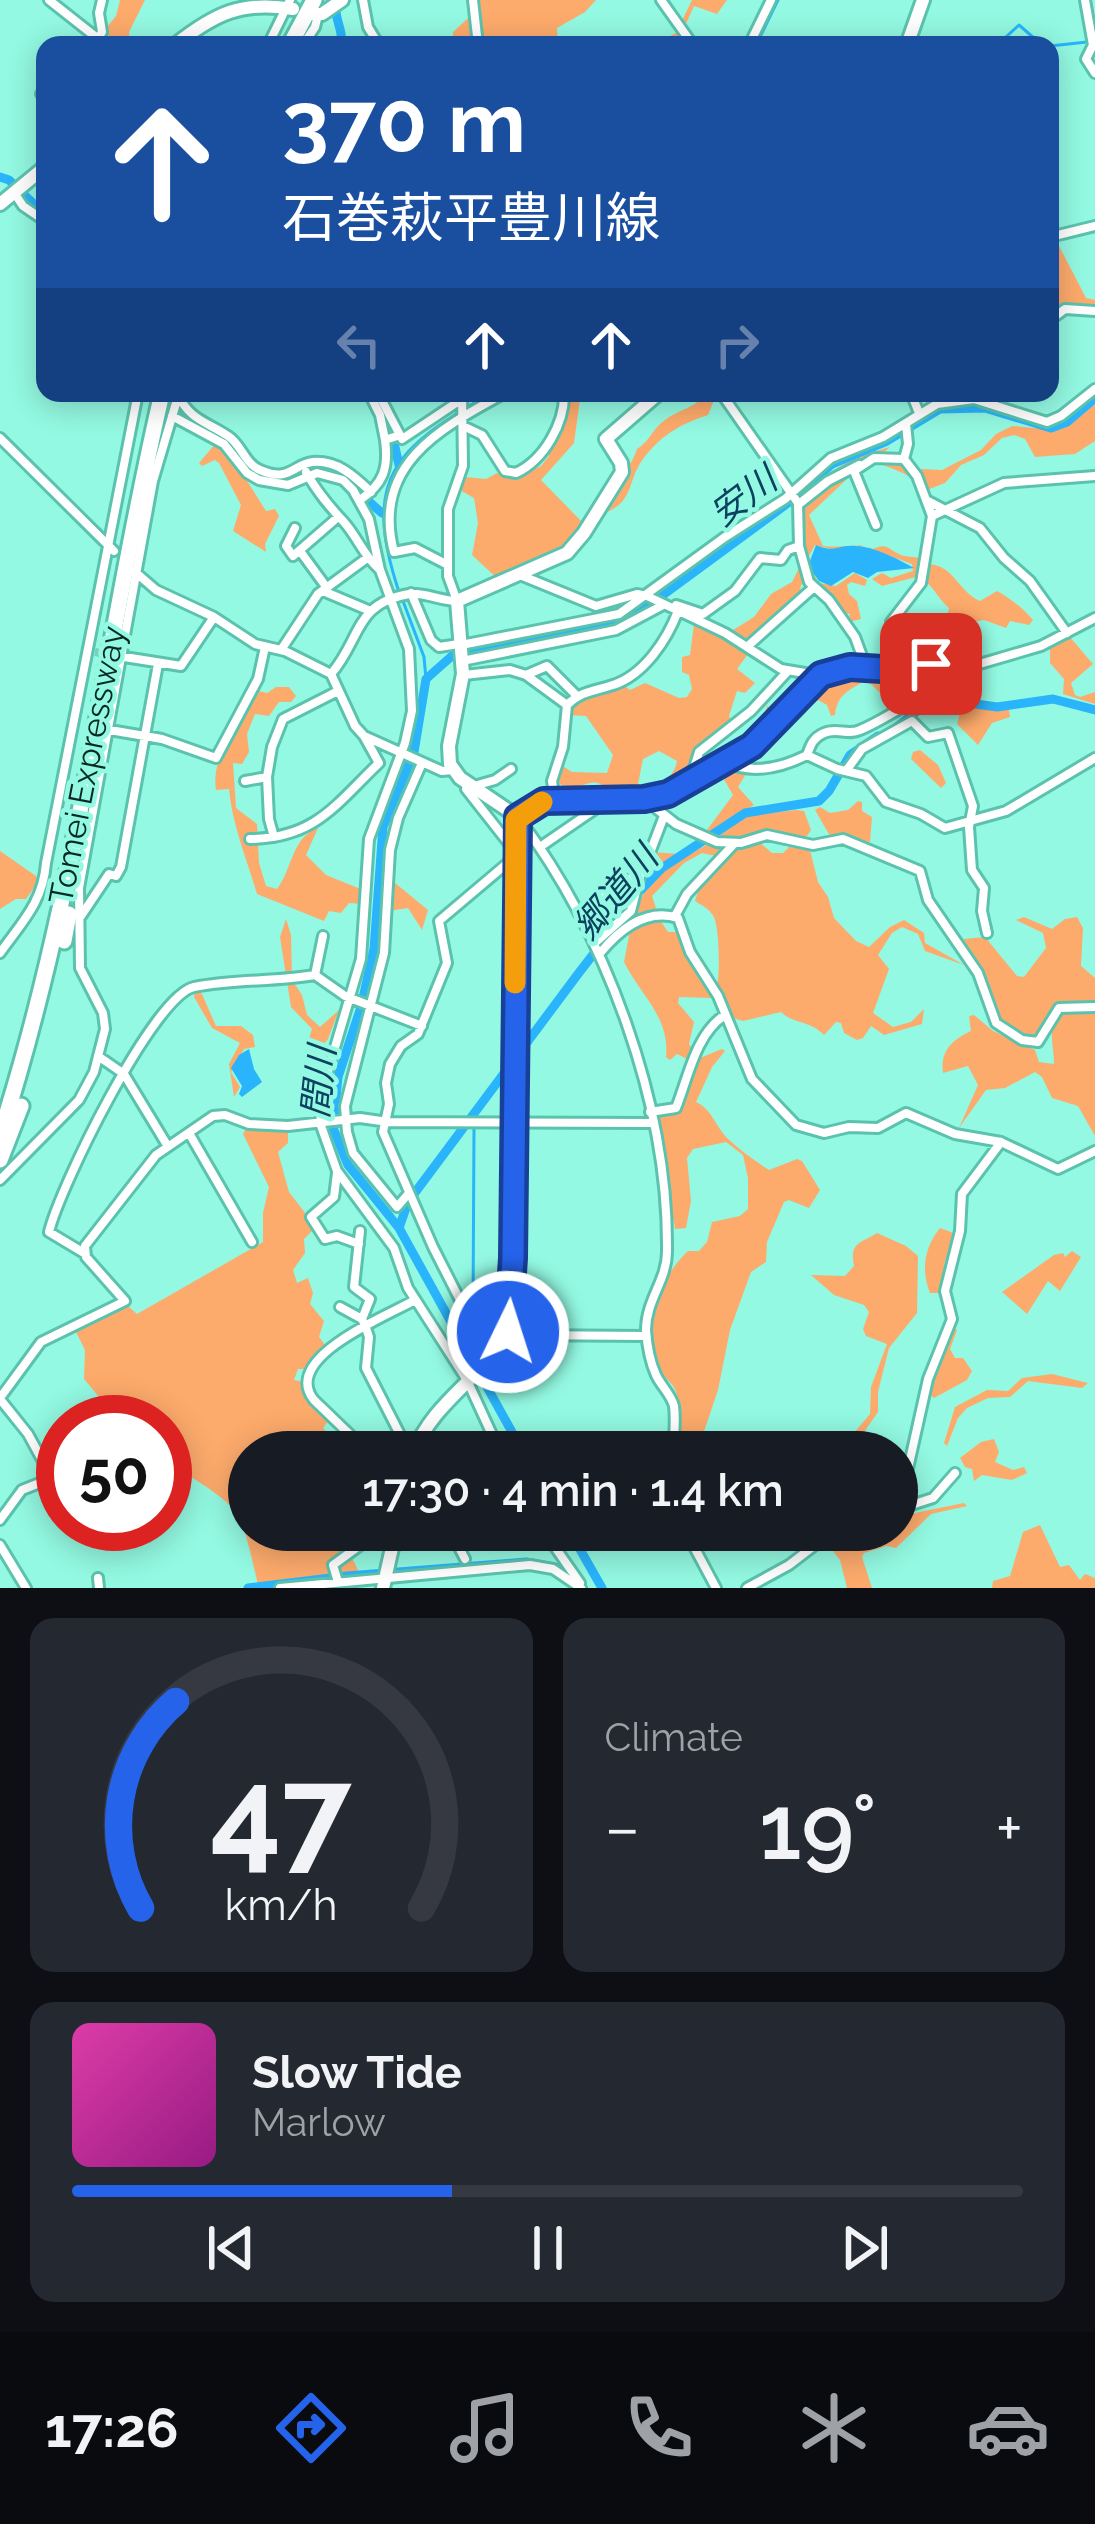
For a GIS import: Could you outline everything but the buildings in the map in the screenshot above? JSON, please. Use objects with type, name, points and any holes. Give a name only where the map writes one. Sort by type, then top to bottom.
[{"type":"highway","points":[[292,36],[313,6]]},
{"type":"highway","name":"Tomei Expressway","points":[[0,1135],[45,978],[119,595],[164,402]]},
{"type":"highway","name":"Tomei Expressway","points":[[0,1110],[55,894],[164,402]]},
{"type":"highway","points":[[64,941],[75,833]]},
{"type":"highway","points":[[0,1160],[21,1106]]},
{"type":"main road","points":[[909,36],[923,0]]},
{"type":"main road","points":[[188,36],[243,5],[313,6]]},
{"type":"main road","points":[[0,204],[36,174]]},
{"type":"main road","points":[[424,1431],[435,1413],[505,1340],[510,1321],[518,817],[453,770],[449,746],[461,655],[457,601],[563,555],[581,538],[622,472],[606,439],[649,402]]},
{"type":"street","points":[[49,0],[92,36]]},
{"type":"street","points":[[100,36],[103,0]]},
{"type":"street","points":[[364,0],[374,36]]},
{"type":"street","points":[[473,0],[477,36]]},
{"type":"street","points":[[661,0],[687,36]]},
{"type":"street","points":[[753,36],[771,0]]},
{"type":"street","points":[[1085,0],[1092,43],[1086,59],[1095,73]]},
{"type":"street","points":[[278,36],[313,6]]},
{"type":"street","points":[[309,36],[315,28],[313,6]]},
{"type":"street","points":[[17,190],[23,206],[36,215]]},
{"type":"street","points":[[1059,235],[1095,226]]},
{"type":"street","points":[[1059,314],[1066,309],[1095,310]]},
{"type":"street","points":[[984,402],[1047,422],[1095,389]]},
{"type":"street","points":[[0,953],[48,882],[128,468],[163,402]]},
{"type":"street","points":[[0,1180],[72,1110],[94,1072],[98,1055],[105,1019],[80,968],[77,887],[164,402]]},
{"type":"street","points":[[169,402],[224,444],[251,477],[288,485],[315,462],[347,470],[365,496],[380,570],[412,666],[412,711],[402,753],[369,839],[362,946],[352,998],[326,1078],[321,1122],[337,1171],[394,1248],[415,1300],[468,1379],[491,1431]]},
{"type":"street","points":[[169,402],[232,438],[257,469],[284,475],[305,471]]},
{"type":"street","points":[[373,402],[391,438]]},
{"type":"street","points":[[365,496],[376,488],[391,438],[381,402]]},
{"type":"street","points":[[391,438],[406,438],[454,402]]},
{"type":"street","points":[[332,674],[368,610],[410,594],[457,601],[448,565],[448,502],[463,466],[464,402]]},
{"type":"street","points":[[448,565],[415,548],[394,552],[391,512],[399,478],[436,432],[491,402]]},
{"type":"street","points":[[463,420],[482,435],[505,471],[516,473],[530,464],[560,427],[563,402]]},
{"type":"street","points":[[727,402],[794,499],[806,578],[829,600],[855,637],[866,668]]},
{"type":"street","points":[[915,402],[919,413]]},
{"type":"street","points":[[908,668],[891,622],[922,583],[932,516],[904,459],[907,429],[919,413],[944,402]]},
{"type":"street","points":[[794,499],[831,458],[907,429]]},
{"type":"street","points":[[0,439],[111,548]]},
{"type":"street","points":[[461,655],[605,620],[648,596],[725,537],[794,499],[875,458],[904,459]]},
{"type":"street","points":[[875,458],[909,471],[918,480]]},
{"type":"street","points":[[860,465],[853,475],[876,525]]},
{"type":"street","points":[[305,471],[317,494],[380,570]]},
{"type":"street","points":[[932,516],[1004,483],[1095,476]]},
{"type":"street","points":[[927,500],[980,528],[1030,581],[1067,633]]},
{"type":"street","points":[[295,528],[287,550],[293,556],[338,517]]},
{"type":"street","points":[[461,655],[616,631],[669,602],[703,614],[735,591],[760,558],[781,560],[788,550],[800,547]]},
{"type":"street","points":[[300,551],[325,589],[368,610]]},
{"type":"street","points":[[281,650],[325,589],[367,558]]},
{"type":"street","points":[[133,570],[156,590],[214,616],[265,647],[332,674],[379,763],[314,825],[250,839]]},
{"type":"street","points":[[519,575],[596,607],[637,594],[648,596],[787,671],[821,675],[841,668],[976,665],[1041,646],[1095,618]]},
{"type":"street","points":[[748,646],[814,587]]},
{"type":"street","points":[[410,594],[435,644],[526,675],[567,705]]},
{"type":"street","points":[[555,800],[552,781],[563,747],[567,705],[577,696],[633,673],[662,644],[679,611]]},
{"type":"street","points":[[117,656],[181,667],[214,616]]},
{"type":"street","points":[[105,729],[216,758],[258,680],[265,647]]},
{"type":"street","points":[[79,916],[103,878],[116,876],[121,867],[158,664]]},
{"type":"street","points":[[526,675],[548,666],[577,696]]},
{"type":"street","points":[[695,779],[693,771],[702,749],[754,708],[787,671]]},
{"type":"street","points":[[673,1431],[674,1404],[655,1374],[646,1336],[649,1301],[668,1257],[665,1201],[651,1118],[598,948],[580,911],[518,817],[535,805],[555,800],[644,799],[668,794],[760,740],[821,675]]},
{"type":"street","points":[[274,837],[268,819],[267,777],[283,719],[338,691]]},
{"type":"street","points":[[843,770],[862,748],[907,717],[915,698],[946,693]]},
{"type":"street","points":[[725,762],[749,769],[775,768],[807,754],[812,741],[827,731],[855,732],[907,717]]},
{"type":"street","points":[[907,717],[928,737],[943,731],[951,736],[973,806],[972,870],[984,888],[987,933]]},
{"type":"street","points":[[364,736],[442,771],[453,770]]},
{"type":"street","points":[[807,754],[866,776],[886,802],[921,814],[939,827],[1006,811],[1095,758]]},
{"type":"street","points":[[411,1197],[397,1207],[370,1178],[353,1153],[344,1120],[348,1086],[373,1004],[386,939],[390,850],[421,762]]},
{"type":"street","points":[[511,769],[496,780],[466,789],[516,852],[441,918],[447,963],[417,1037],[398,1050],[390,1064],[386,1142],[488,1360],[511,1384],[515,1336],[646,1336]]},
{"type":"street","points":[[245,781],[267,777]]},
{"type":"street","points":[[644,799],[664,816],[708,838],[734,844],[767,835],[813,845],[843,839],[920,871],[928,900],[978,973],[996,1023],[1022,1040],[1038,1042],[1059,1008],[1095,1007]]},
{"type":"street","points":[[539,847],[607,800]]},
{"type":"street","points":[[598,948],[631,910],[639,874],[664,816]]},
{"type":"street","points":[[675,916],[687,894],[734,844]]},
{"type":"street","points":[[580,911],[639,874]]},
{"type":"street","points":[[598,948],[649,914],[682,921],[690,952],[718,996],[754,1082],[776,1100],[790,1121],[806,1131],[878,1128],[906,1113],[956,1134],[1001,1142],[1058,1168],[1095,1151]]},
{"type":"street","points":[[315,975],[323,936]]},
{"type":"street","points":[[0,1520],[22,1490],[52,1478],[28,1434],[0,1399],[41,1342],[125,1301],[84,1252],[49,1232],[49,1227],[69,1177],[164,1008],[187,990],[315,975],[352,998],[422,1026]]},
{"type":"street","points":[[84,1252],[128,1188],[167,1145],[220,1115],[249,1124],[651,1118],[676,1108],[710,1027],[724,1015]]},
{"type":"street","points":[[98,1055],[124,1073],[167,1145]]},
{"type":"street","points":[[189,1133],[252,1242]]},
{"type":"street","points":[[918,1431],[928,1379],[952,1319],[945,1291],[960,1231],[962,1194],[1001,1142]]},
{"type":"street","points":[[337,1171],[334,1197],[311,1217],[325,1239],[337,1236],[359,1244]]},
{"type":"street","points":[[360,1231],[354,1287],[370,1298],[364,1324],[366,1369],[400,1431]]},
{"type":"street","points":[[346,1431],[314,1400],[307,1388],[310,1372],[323,1352],[364,1324],[415,1300]]},
{"type":"street","points":[[340,1307],[364,1324]]},
{"type":"street","points":[[918,1503],[933,1498],[955,1473]]},
{"type":"street","points":[[0,1545],[26,1588]]},
{"type":"street","points":[[338,1578],[333,1565],[352,1551]]},
{"type":"street","points":[[461,1551],[465,1559]]},
{"type":"street","points":[[557,1551],[582,1588]]},
{"type":"street","points":[[696,1551],[716,1588]]},
{"type":"street","points":[[747,1588],[807,1551]]},
{"type":"street","points":[[280,1588],[338,1578],[530,1565],[553,1569],[582,1588]]},
{"type":"shaded area","points":[[120,0],[145,0],[129,36],[108,36],[106,28]]},
{"type":"shaded area","points":[[476,0],[596,0],[557,28],[557,36],[453,36],[477,10]]},
{"type":"shaded area","points":[[692,0],[727,0],[717,14],[694,6],[682,36],[670,36]]},
{"type":"shaded area","points":[[1059,246],[1086,298],[1095,300],[1095,306],[1068,304],[1059,310]]},
{"type":"shaded area","points":[[567,402],[580,402],[574,443],[541,480],[585,525],[564,552],[498,579],[472,555],[478,523],[474,498],[458,489],[465,477],[486,479],[497,473],[517,478],[541,466],[564,421]]},
{"type":"shaded area","points":[[697,402],[713,402],[708,415],[656,444],[638,467],[625,497],[604,513],[637,449],[671,416]]},
{"type":"shaded area","points":[[1095,402],[1095,441],[1075,454],[1035,457],[1025,439],[1014,435],[1002,438],[984,455],[961,465],[945,483],[927,490],[899,471],[866,461],[809,515],[823,546],[857,546],[838,551],[815,545],[806,561],[819,583],[836,586],[855,573],[867,580],[865,586],[847,585],[861,619],[849,622],[850,614],[839,612],[825,591],[809,581],[801,585],[799,596],[748,646],[737,669],[755,683],[745,693],[737,691],[729,716],[733,723],[698,745],[689,779],[640,796],[613,792],[596,783],[570,790],[555,781],[561,765],[572,772],[607,773],[613,755],[586,716],[569,715],[576,700],[622,684],[630,690],[645,683],[687,697],[692,689],[689,675],[682,672],[682,657],[690,655],[694,624],[725,635],[754,617],[771,594],[792,582],[804,558],[799,527],[802,501],[822,478],[855,457],[890,447],[881,455],[883,459],[901,465],[913,476],[921,469],[942,470],[981,450],[1012,426],[1055,430]],"holes":[[[659,751],[677,761],[664,780],[641,788],[638,784],[643,759]]]},
{"type":"shaded area","points":[[216,443],[227,449],[266,511],[275,509],[279,516],[265,544],[266,552],[233,531],[241,505],[219,463],[199,463]]},
{"type":"shaded area","points":[[865,547],[885,547],[903,556],[924,558],[925,564],[943,568],[980,601],[997,591],[1033,620],[1029,625],[1010,621],[1006,628],[984,620],[973,622],[969,627],[975,632],[972,638],[944,631],[939,638],[936,635],[949,608],[927,582],[916,577],[882,586],[872,579],[882,573],[891,578],[913,571],[912,564]]},
{"type":"shaded area","points":[[1069,636],[1093,664],[1071,683],[1075,695],[1095,692],[1095,704],[1063,694],[1064,679],[1050,663],[1050,645]]},
{"type":"shaded area","points":[[949,666],[981,672],[970,691],[963,680],[942,673],[892,705],[863,682],[844,695],[835,715],[818,700],[795,718],[779,713],[770,721],[764,719],[767,706],[776,710],[789,692],[804,698],[839,672],[918,672]]},
{"type":"shaded area","points":[[289,687],[296,696],[291,702],[279,702],[269,716],[255,714],[247,734],[249,752],[242,764],[233,763],[236,808],[257,824],[259,863],[266,886],[277,889],[297,846],[318,828],[306,855],[326,875],[363,890],[363,904],[349,903],[341,913],[329,911],[324,921],[257,894],[229,789],[216,790],[222,751],[255,690],[267,693]]},
{"type":"shaded area","points":[[962,705],[1009,710],[1010,717],[992,723],[978,745],[957,724]]},
{"type":"shaded area","points":[[920,750],[938,765],[946,783],[941,788],[911,759]]},
{"type":"shaded area","points":[[726,770],[746,774],[738,787],[754,805],[709,833],[733,795],[721,774]]},
{"type":"shaded area","points":[[858,801],[872,817],[870,842],[830,836],[815,810],[848,810]]},
{"type":"shaded area","points":[[804,811],[811,830],[806,837],[768,831],[740,838],[719,836],[745,816]]},
{"type":"shaded area","points":[[758,841],[772,853],[783,853],[789,847],[810,850],[834,918],[856,941],[869,947],[904,920],[924,933],[925,943],[964,965],[925,951],[918,934],[902,927],[892,933],[878,955],[889,969],[873,1013],[893,1027],[911,1022],[924,1009],[922,1024],[884,1035],[871,1026],[857,1040],[844,1033],[841,1023],[836,1022],[824,1035],[781,1012],[743,1021],[730,1017],[717,986],[715,919],[695,901],[719,863]]},
{"type":"shaded area","points":[[708,844],[725,849],[716,856],[702,853],[684,863],[652,896],[656,908],[631,922],[649,882],[646,871],[653,852],[677,854],[682,859]]},
{"type":"shaded area","points":[[0,851],[38,882],[26,899],[0,909]]},
{"type":"shaded area","points":[[395,883],[428,910],[422,930],[408,908],[389,911],[390,885]]},
{"type":"shaded area","points":[[652,916],[668,932],[676,932],[715,998],[679,997],[678,1003],[694,1022],[689,1044],[694,1052],[689,1060],[677,1054],[670,1060],[666,1057],[659,1018],[624,962],[630,931]]},
{"type":"shaded area","points":[[1024,917],[1052,929],[1077,917],[1083,928],[1081,966],[1095,978],[1095,1005],[1058,1005],[1032,1040],[1004,1027],[988,984],[963,943],[985,937],[1017,976],[1024,977],[1046,948],[1043,933],[1016,920]]},
{"type":"shaded area","points":[[286,919],[292,980],[307,1015],[320,1027],[339,1010],[328,1039],[315,1055],[306,1048],[312,1029],[291,1007],[280,937]]},
{"type":"shaded area","points":[[201,992],[216,1026],[241,1026],[253,1035],[255,1047],[244,1049],[231,1072],[240,1087],[234,1097],[229,1064],[240,1043],[212,1028],[194,997]]},
{"type":"shaded area","points":[[1067,1009],[1095,1012],[1095,1136],[1078,1106],[1052,1098],[1035,1072],[1005,1088],[986,1090],[959,1128],[978,1085],[968,1066],[943,1073],[943,1058],[958,1038],[971,1031],[969,1016],[1035,1050],[1039,1062],[1054,1064],[1053,1027]]},
{"type":"shaded area","points":[[725,1051],[696,1102],[728,1139],[769,1170],[802,1161],[820,1190],[809,1208],[784,1202],[767,1242],[766,1262],[751,1272],[730,1330],[704,1431],[680,1431],[677,1395],[654,1357],[654,1307],[677,1263],[707,1242],[712,1222],[740,1216],[748,1209],[743,1155],[726,1142],[693,1149],[687,1158],[691,1201],[686,1228],[675,1229],[657,1117],[680,1109],[700,1058]]},
{"type":"shaded area","points":[[248,1125],[288,1128],[288,1143],[278,1152],[289,1192],[316,1227],[304,1239],[305,1253],[293,1270],[297,1283],[308,1278],[313,1293],[310,1304],[324,1321],[319,1337],[325,1345],[310,1369],[298,1369],[294,1380],[304,1382],[309,1399],[329,1420],[326,1431],[228,1431],[228,1504],[192,1478],[192,1395],[97,1395],[84,1379],[85,1350],[75,1330],[128,1306],[137,1314],[263,1242],[269,1187],[243,1134]]},
{"type":"shaded area","points":[[940,1228],[956,1234],[940,1293],[930,1293],[926,1259]]},
{"type":"shaded area","points":[[877,1233],[918,1256],[917,1313],[889,1348],[878,1412],[865,1431],[856,1431],[870,1414],[871,1387],[887,1344],[866,1336],[863,1329],[869,1312],[864,1305],[834,1295],[811,1275],[845,1276],[854,1266],[855,1247]]},
{"type":"shaded area","points":[[1072,1251],[1081,1257],[1060,1291],[1048,1281],[1027,1314],[1002,1292],[1054,1255],[1065,1257]]},
{"type":"shaded area","points":[[953,1327],[957,1330],[950,1349],[972,1371],[967,1380],[934,1398],[930,1395],[932,1373]]},
{"type":"shaded area","points":[[1052,1374],[1088,1383],[1082,1388],[1028,1381],[1010,1397],[988,1398],[967,1408],[947,1446],[944,1443],[955,1407],[987,1390],[1008,1391],[1022,1378]]},
{"type":"shaded area","points":[[994,1439],[999,1452],[995,1462],[1013,1470],[1024,1467],[1027,1473],[1012,1480],[982,1475],[974,1481],[972,1469],[960,1458],[981,1442]]},
{"type":"shaded area","points":[[967,1506],[931,1514],[918,1527],[918,1512]]},
{"type":"shaded area","points":[[1040,1525],[1060,1567],[1069,1565],[1080,1580],[1085,1574],[1095,1578],[1095,1588],[992,1588],[993,1581],[1010,1576],[1023,1532]]},
{"type":"shaded area","points":[[250,1551],[354,1551],[350,1554],[359,1572],[258,1584]]},
{"type":"shaded area","points":[[833,1551],[871,1551],[862,1557],[872,1588],[847,1588]]},
{"type":"water","points":[[816,545],[871,549],[914,568],[877,572],[868,578],[853,572],[831,586],[819,581],[808,566]]},
{"type":"water","points":[[249,1049],[262,1082],[242,1097],[242,1086],[231,1068]]},
{"type":"waterway","points":[[760,36],[778,0]]},
{"type":"waterway","points":[[336,5],[341,36]]},
{"type":"waterway","points":[[1007,36],[1019,25],[1032,36]]},
{"type":"waterway","points":[[1059,45],[1087,42]]},
{"type":"waterway","points":[[0,177],[36,206]]},
{"type":"waterway","name":"間川","points":[[511,1431],[399,1228],[348,1165],[333,1128],[338,1077],[374,949],[383,827],[414,752],[426,679],[453,655],[623,619],[792,500],[832,464],[887,441],[940,409],[985,408],[1051,428],[1067,422],[1095,398]]},
{"type":"waterway","points":[[172,402],[197,426],[229,442],[254,473],[289,480],[333,470],[382,513]]},
{"type":"waterway","points":[[378,402],[399,465]]},
{"type":"waterway","points":[[399,592],[384,520],[386,493],[395,470],[431,432],[476,402]]},
{"type":"waterway","points":[[403,601],[424,657],[426,679]]},
{"type":"waterway","name":"郷道川","points":[[898,726],[934,698],[997,707],[1053,699],[1095,710]]},
{"type":"waterway","name":"郷道川","points":[[399,1228],[408,1202],[602,943],[632,915],[638,893],[662,868],[745,813],[819,801],[850,755],[878,736]]},
{"type":"waterway","points":[[474,1129],[473,1313],[490,1344]]},
{"type":"waterway","name":"間川","points":[[581,1551],[602,1588]]},
{"type":"waterway","points":[[248,1588],[526,1562],[565,1569]]},
{"type":"tunnel","points":[[95,652],[112,655]]},
{"type":"tunnel","points":[[51,882],[75,887]]},
{"type":"slow traffic","points":[[515,983],[516,820],[542,802]]},
{"type":"route","points":[[508,1332],[513,1258],[516,820],[544,801],[644,799],[668,794],[752,746],[821,675],[850,667],[898,670],[931,664]]},
{"type":"water label","name":"安川","points":[[743,496]]}]
